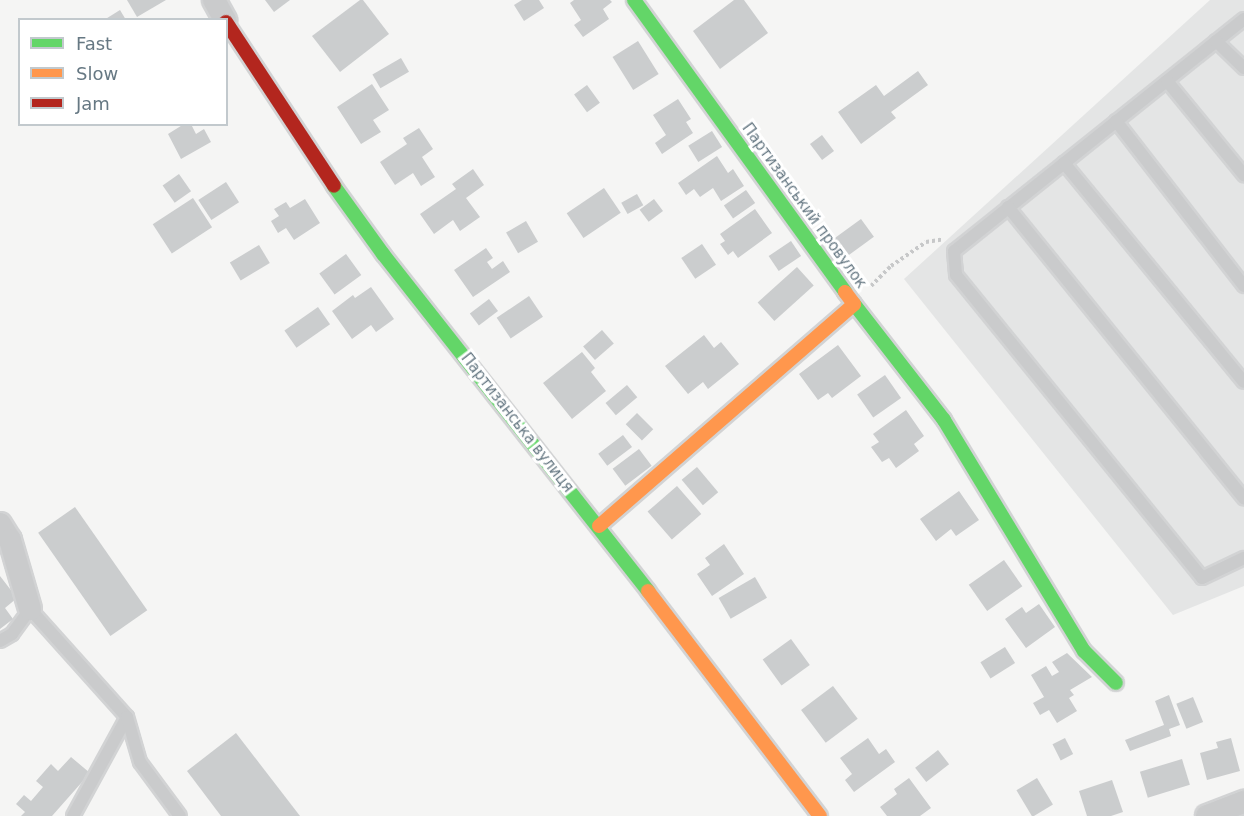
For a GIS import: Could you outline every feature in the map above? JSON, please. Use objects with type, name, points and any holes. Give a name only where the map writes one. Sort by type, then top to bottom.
[{"type":"street","name":"Партизанська вулиця","points":[[214,0],[224,18]]},
{"type":"street","name":"Партизанський провулок","points":[[599,526],[854,304],[634,0]]},
{"type":"street","name":"Партизанська вулиця","points":[[228,24],[307,150],[383,254],[599,526],[740,715],[820,816]]},
{"type":"street","points":[[854,304],[944,420],[1084,651],[1116,683]]},
{"type":"street","points":[[0,524],[10,540],[30,609]]},
{"type":"street","points":[[1207,816],[1244,802]]},
{"type":"lane","points":[[1244,19],[954,251],[956,275],[1202,578],[1244,558]]},
{"type":"lane","points":[[1216,41],[1244,68]]},
{"type":"lane","points":[[1167,81],[1244,175]]},
{"type":"lane","points":[[1116,121],[1244,284]]},
{"type":"lane","points":[[1064,163],[1244,382]]},
{"type":"lane","points":[[1008,207],[1244,498]]},
{"type":"lane","points":[[0,641],[12,634],[30,609],[128,717],[141,762],[180,816]]},
{"type":"lane","points":[[73,816],[128,717]]},
{"type":"path","points":[[854,304],[891,266],[926,242],[950,237],[966,242]]},
{"type":"shaded area","points":[[1210,0],[1244,0],[1244,586],[1173,615],[904,279]]},
{"type":"building","points":[[127,0],[166,0],[137,17]]},
{"type":"building","points":[[265,0],[290,0],[274,12]]},
{"type":"building","points":[[363,0],[389,34],[340,72],[312,36]]},
{"type":"building","points":[[522,0],[539,0],[544,8],[524,21],[514,5]]},
{"type":"building","points":[[574,0],[610,0],[612,2],[603,9],[609,19],[583,37],[574,25],[581,20],[570,3]]},
{"type":"building","points":[[734,0],[744,0],[768,33],[720,69],[693,31]]},
{"type":"building","points":[[120,10],[125,18],[107,18]]},
{"type":"building","points":[[638,41],[659,74],[633,90],[613,57]]},
{"type":"building","points":[[401,58],[409,72],[380,88],[372,74]]},
{"type":"building","points":[[918,71],[928,85],[891,112],[896,118],[861,144],[838,112],[876,85],[884,96]]},
{"type":"building","points":[[372,84],[389,110],[373,120],[381,132],[361,144],[337,107]]},
{"type":"building","points":[[587,85],[600,103],[587,112],[574,94]]},
{"type":"building","points":[[678,99],[691,119],[686,122],[693,133],[662,154],[655,143],[666,135],[653,115]]},
{"type":"building","points":[[181,126],[192,126],[196,134],[204,129],[211,142],[181,159],[168,134]]},
{"type":"building","points":[[419,128],[433,149],[422,157],[435,177],[421,186],[413,173],[395,185],[380,162],[407,144],[403,138]]},
{"type":"building","points":[[712,131],[722,147],[698,162],[688,146]]},
{"type":"building","points":[[822,135],[834,151],[822,160],[810,144]]},
{"type":"building","points":[[717,156],[728,173],[733,169],[744,186],[721,201],[713,188],[700,197],[694,189],[686,195],[678,183]]},
{"type":"building","points":[[473,169],[484,185],[466,198],[480,217],[460,231],[453,220],[434,234],[420,214],[456,189],[452,184]]},
{"type":"building","points":[[179,174],[191,191],[175,203],[163,185]]},
{"type":"building","points":[[226,182],[239,202],[211,220],[198,200]]},
{"type":"building","points":[[604,188],[621,213],[583,238],[567,213]]},
{"type":"building","points":[[746,190],[755,203],[733,219],[724,205]]},
{"type":"building","points":[[637,194],[643,205],[628,214],[621,203]]},
{"type":"building","points":[[193,198],[212,227],[172,253],[153,224]]},
{"type":"building","points":[[305,199],[320,223],[294,240],[286,228],[278,233],[271,221],[279,216],[274,209],[286,202],[290,208]]},
{"type":"building","points":[[654,199],[663,211],[649,222],[640,210]]},
{"type":"building","points":[[755,209],[772,233],[738,258],[733,251],[728,255],[720,244],[725,241],[720,234]]},
{"type":"building","points":[[861,219],[874,237],[846,257],[833,239]]},
{"type":"building","points":[[526,221],[538,242],[518,253],[506,232]]},
{"type":"building","points":[[791,241],[801,256],[779,271],[769,256]]},
{"type":"building","points":[[702,244],[716,265],[695,279],[681,258]]},
{"type":"building","points":[[259,245],[270,263],[241,281],[230,263]]},
{"type":"building","points":[[486,248],[493,258],[487,262],[492,269],[503,261],[510,272],[473,297],[454,270]]},
{"type":"building","points":[[346,254],[361,275],[335,294],[319,273]]},
{"type":"building","points":[[797,267],[814,286],[774,321],[758,302]]},
{"type":"building","points":[[371,287],[394,319],[376,332],[371,325],[352,339],[332,311],[353,295],[355,298]]},
{"type":"building","points":[[529,296],[543,317],[511,339],[497,318]]},
{"type":"building","points":[[489,299],[498,311],[479,325],[470,313]]},
{"type":"building","points":[[318,307],[330,324],[296,348],[284,331]]},
{"type":"building","points":[[602,330],[614,344],[595,360],[583,346]]},
{"type":"building","points":[[704,335],[714,348],[721,342],[739,364],[708,389],[703,382],[688,394],[665,366]]},
{"type":"building","points":[[838,345],[861,376],[832,398],[828,393],[818,400],[799,374]]},
{"type":"building","points":[[582,352],[595,368],[591,372],[606,391],[572,419],[543,383]]},
{"type":"building","points":[[885,375],[901,398],[873,417],[857,395]]},
{"type":"building","points":[[627,385],[637,397],[616,415],[606,403]]},
{"type":"building","points":[[906,410],[924,436],[914,444],[919,451],[896,468],[889,458],[882,462],[871,447],[879,442],[873,434]]},
{"type":"building","points":[[637,413],[653,429],[642,441],[626,424]]},
{"type":"building","points":[[623,435],[632,447],[607,466],[598,454]]},
{"type":"building","points":[[639,449],[652,466],[625,486],[613,469]]},
{"type":"building","points":[[697,467],[718,492],[703,505],[682,480]]},
{"type":"building","points":[[677,486],[701,514],[672,540],[648,512]]},
{"type":"building","points":[[959,491],[979,520],[956,536],[951,529],[936,541],[920,519]]},
{"type":"building","points":[[75,507],[147,610],[110,636],[38,533]]},
{"type":"building","points":[[724,544],[744,574],[712,596],[697,574],[710,565],[705,558]]},
{"type":"building","points":[[1004,560],[1022,586],[987,611],[969,585]]},
{"type":"building","points":[[0,576],[17,598],[5,608],[13,619],[0,629]]},
{"type":"building","points":[[755,577],[767,598],[731,619],[719,598]]},
{"type":"building","points":[[1039,604],[1055,627],[1026,648],[1005,619],[1022,607],[1026,613]]},
{"type":"building","points":[[791,639],[810,665],[781,685],[763,660]]},
{"type":"building","points":[[1005,647],[1015,663],[990,678],[980,662]]},
{"type":"building","points":[[1067,653],[1092,677],[1070,690],[1074,695],[1069,698],[1077,711],[1057,723],[1049,710],[1040,715],[1033,703],[1044,697],[1031,675],[1046,666],[1052,676],[1059,672],[1052,662]]},
{"type":"building","points":[[833,686],[858,719],[826,743],[801,710]]},
{"type":"building","points":[[1169,695],[1180,725],[1169,729],[1171,736],[1130,751],[1125,740],[1164,725],[1155,701]]},
{"type":"building","points":[[1193,697],[1203,722],[1186,729],[1176,704]]},
{"type":"building","points":[[236,733],[300,816],[221,816],[187,771]]},
{"type":"building","points":[[868,738],[879,754],[886,749],[895,762],[854,792],[845,780],[852,774],[840,758]]},
{"type":"building","points":[[1065,738],[1073,754],[1061,760],[1053,744]]},
{"type":"building","points":[[1231,738],[1240,771],[1207,780],[1200,753],[1218,748],[1216,742]]},
{"type":"building","points":[[938,750],[949,764],[926,782],[915,768]]},
{"type":"building","points":[[71,757],[90,773],[52,816],[21,816],[25,812],[16,804],[24,795],[31,801],[43,787],[36,781],[51,764],[58,771]]},
{"type":"building","points":[[1182,759],[1190,785],[1148,798],[1140,772]]},
{"type":"building","points":[[909,778],[931,808],[920,816],[887,816],[880,807],[897,794],[894,789]]},
{"type":"building","points":[[1037,778],[1053,805],[1032,816],[1016,790]]},
{"type":"building","points":[[1112,780],[1123,812],[1111,816],[1087,816],[1079,791]]},
{"type":"traffic: fast","points":[[634,0],[845,292]]},
{"type":"traffic: fast","points":[[334,186],[383,254],[648,591]]},
{"type":"traffic: fast","points":[[854,304],[944,420],[1084,651],[1116,683]]},
{"type":"traffic: slow","points":[[599,526],[854,304],[845,292]]},
{"type":"traffic: slow","points":[[648,591],[820,816]]},
{"type":"traffic: jam","points":[[228,25],[334,186]]}]
